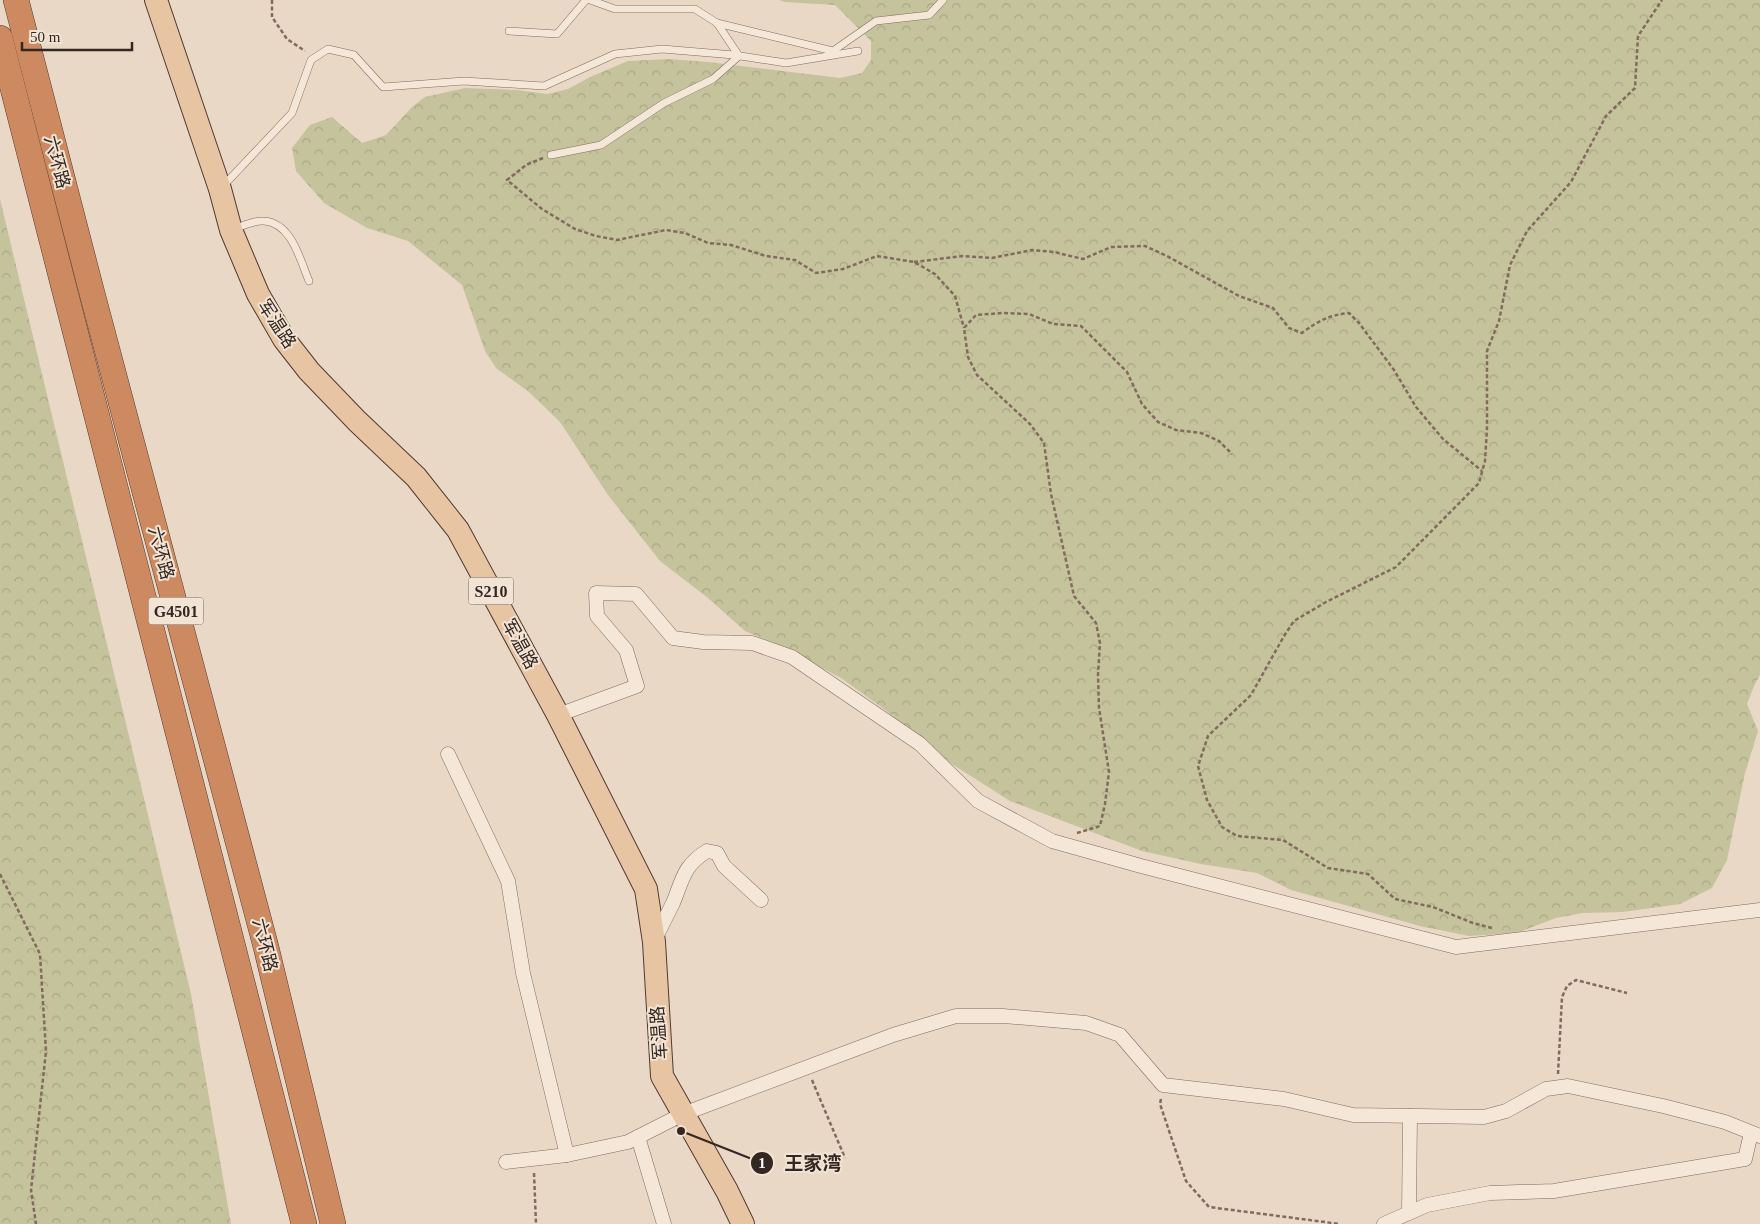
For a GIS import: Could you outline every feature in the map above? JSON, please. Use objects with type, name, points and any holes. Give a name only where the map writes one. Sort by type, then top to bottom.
[{"type":"highway","name":"六环路","points":[[16,0],[266,947],[333,1224]]},
{"type":"highway","name":"六环路","points":[[0,38],[304,1224]]},
{"type":"main road","name":"军温路","points":[[156,0],[220,189],[231,230],[258,294],[284,339],[309,371],[416,477],[458,530],[558,715],[646,889],[654,942],[662,1076],[727,1191],[743,1224]]},
{"type":"street","points":[[558,715],[637,686],[626,650],[597,616],[596,593],[636,594],[673,638],[703,642],[752,643],[792,657],[920,744],[978,801],[1052,841],[1456,947],[1760,910]]},
{"type":"street","points":[[448,754],[508,881],[523,973],[566,1155]]},
{"type":"street","points":[[654,942],[685,872],[696,858],[707,851],[717,854],[724,866],[762,900]]},
{"type":"street","points":[[506,1162],[566,1155],[628,1142],[683,1114],[893,1035],[956,1016],[1002,1016],[1086,1023],[1120,1035],[1163,1085],[1284,1099],[1353,1115],[1484,1117],[1506,1111],[1546,1089],[1568,1086],[1663,1106],[1725,1122],[1755,1134],[1745,1159],[1554,1191],[1490,1193],[1427,1205],[1384,1224]]},
{"type":"street","points":[[1409,1213],[1410,1116]]},
{"type":"street","points":[[638,1137],[664,1224]]},
{"type":"lane","points":[[509,31],[557,34],[586,0]]},
{"type":"lane","points":[[590,0],[615,9],[695,9],[717,23],[833,51],[876,21],[929,15],[942,0]]},
{"type":"lane","points":[[717,23],[739,56]]},
{"type":"lane","points":[[220,189],[292,113],[311,60],[328,49],[354,55],[382,87],[464,80],[544,86],[615,54],[662,49],[739,56],[786,63],[858,51]]},
{"type":"lane","points":[[551,155],[601,145],[664,102],[713,80],[739,56]]},
{"type":"lane","points":[[231,230],[265,220],[280,226],[288,234],[309,281]]},
{"type":"path","points":[[272,0],[272,17],[287,39],[315,58]]},
{"type":"path","points":[[1515,940],[1495,929],[1433,908],[1395,900],[1368,874],[1328,868],[1282,840],[1237,836],[1222,827],[1207,800],[1198,766],[1208,736],[1251,695],[1294,621],[1326,602],[1396,567],[1479,483],[1485,461],[1488,351],[1499,321],[1510,265],[1527,231],[1571,182],[1606,116],[1635,88],[1638,36],[1662,0]]},
{"type":"path","points":[[551,155],[526,166],[507,180],[542,209],[575,229],[596,236],[617,240],[666,230],[685,233],[708,243],[730,245],[766,256],[795,260],[816,273],[843,269],[876,256],[914,262],[963,256],[992,258],[1032,250],[1054,252],[1083,260],[1111,247],[1145,246],[1168,256],[1239,296],[1273,308],[1289,328],[1302,333],[1314,324],[1332,315],[1349,313],[1359,323],[1394,370],[1416,407],[1443,439],[1482,471]]},
{"type":"path","points":[[914,262],[935,274],[955,296],[964,328],[968,356],[977,374],[1030,424],[1044,443],[1051,494],[1074,596],[1096,623],[1100,643],[1098,675],[1099,708],[1109,772],[1105,804],[1100,826],[1052,841]]},
{"type":"path","points":[[964,328],[976,315],[1003,313],[1029,314],[1053,324],[1081,326],[1127,372],[1142,404],[1158,422],[1176,430],[1201,433],[1219,441],[1232,454]]},
{"type":"path","points":[[0,874],[40,954],[46,1051],[31,1190],[36,1224]]},
{"type":"path","points":[[1557,1088],[1562,997],[1567,986],[1576,980],[1627,993]]},
{"type":"path","points":[[807,1068],[845,1158]]},
{"type":"path","points":[[1163,1085],[1160,1104],[1186,1181],[1209,1207],[1340,1224]]},
{"type":"path","points":[[534,1159],[536,1224]]},
{"type":"green space","points":[[779,0],[1760,0],[1760,675],[1747,704],[1758,731],[1745,773],[1727,860],[1712,888],[1680,904],[1623,912],[1583,913],[1556,918],[1517,933],[1469,936],[1420,926],[1291,890],[1257,873],[1201,864],[1142,851],[1010,801],[952,764],[884,709],[841,678],[786,649],[745,631],[708,598],[660,561],[608,495],[560,422],[529,392],[496,368],[485,351],[462,285],[408,241],[367,228],[324,203],[296,171],[292,148],[310,125],[332,117],[362,143],[386,135],[412,107],[425,97],[465,88],[517,90],[547,94],[568,89],[590,77],[628,61],[669,59],[840,78],[862,73],[871,60],[871,41],[835,5]]},
{"type":"green space","points":[[0,199],[191,994],[231,1224],[0,1224]]},
{"type":"place","name":"王家湾","points":[[681,1131]]}]
